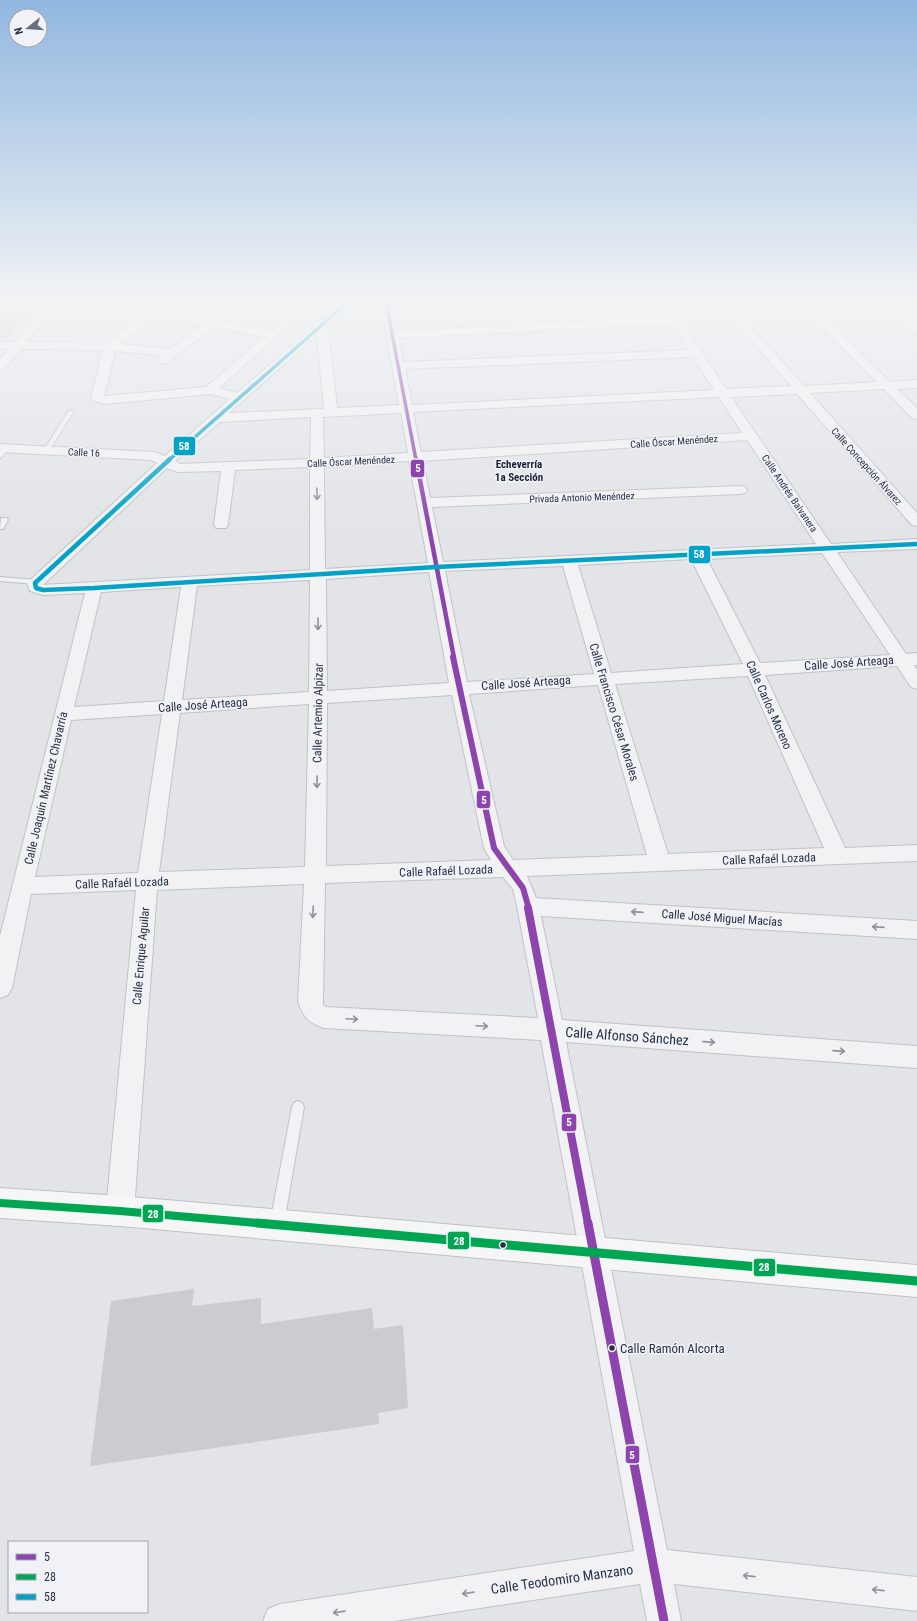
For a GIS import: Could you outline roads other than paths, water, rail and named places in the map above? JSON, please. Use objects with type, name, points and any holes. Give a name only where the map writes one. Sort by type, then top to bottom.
[{"type":"main road","points":[[0,1203],[120,1211],[917,1281]]},
{"type":"street","points":[[101,378],[96,396],[99,400],[210,390],[239,397]]},
{"type":"street","points":[[210,390],[224,378]]},
{"type":"street","points":[[261,378],[166,462],[36,585],[42,590],[94,588],[319,573],[917,544]]},
{"type":"street","name":"Calle Artemio Alpizar","points":[[314,1012],[310,1002],[315,875],[318,697],[319,573],[317,463],[324,412],[323,378]]},
{"type":"street","points":[[400,378],[459,688],[494,848],[507,868],[516,876],[523,888],[528,906],[553,1030],[664,1621]]},
{"type":"street","name":"Calle Andrés Balvanera","points":[[713,378],[827,549],[909,659],[917,683]]},
{"type":"street","name":"Calle Concepción Álvarez","points":[[788,378],[917,522]]},
{"type":"street","points":[[878,378],[917,415]]},
{"type":"street","points":[[216,418],[917,384]]},
{"type":"street","name":"Calle Óscar Menéndez","points":[[166,462],[178,468],[317,463],[752,436]]},
{"type":"street","name":"Calle 16","points":[[2,450],[47,450],[154,456],[166,462]]},
{"type":"street","points":[[221,525],[229,466]]},
{"type":"street","name":"Privada Antonio Menéndez","points":[[425,503],[740,490]]},
{"type":"street","name":"Calle Carlos Moreno","points":[[697,555],[754,669],[838,856]]},
{"type":"street","name":"Calle Francisco César Morales","points":[[569,561],[660,863]]},
{"type":"street","name":"Calle Enrique Aguilar","points":[[120,1211],[147,882],[190,582]]},
{"type":"street","name":"Calle Joaquín Martínez Chavarría","points":[[0,988],[22,886],[94,588]]},
{"type":"street","name":"Calle José Arteaga","points":[[63,714],[909,659]]},
{"type":"street","name":"Calle Rafaél Lozada","points":[[22,886],[917,853]]},
{"type":"street","name":"Calle José Miguel Macías","points":[[528,906],[917,930]]},
{"type":"street","name":"Calle Alfonso Sánchez","points":[[314,1012],[323,1017],[553,1030],[917,1057]]},
{"type":"street","name":"Calle Teodomiro Manzano","points":[[280,1621],[653,1566],[917,1594]]},
{"type":"lane","points":[[47,450],[71,410]]},
{"type":"lane","points":[[0,528],[4,520]]},
{"type":"lane","points":[[0,579],[36,585]]},
{"type":"lane","points":[[277,1225],[298,1107]]},
{"type":"place","name":"Calle Ramón Alcorta","points":[[612,1348]]},
{"type":"district","name":"Echeverría 1a Sección","points":[[519,470]]}]
